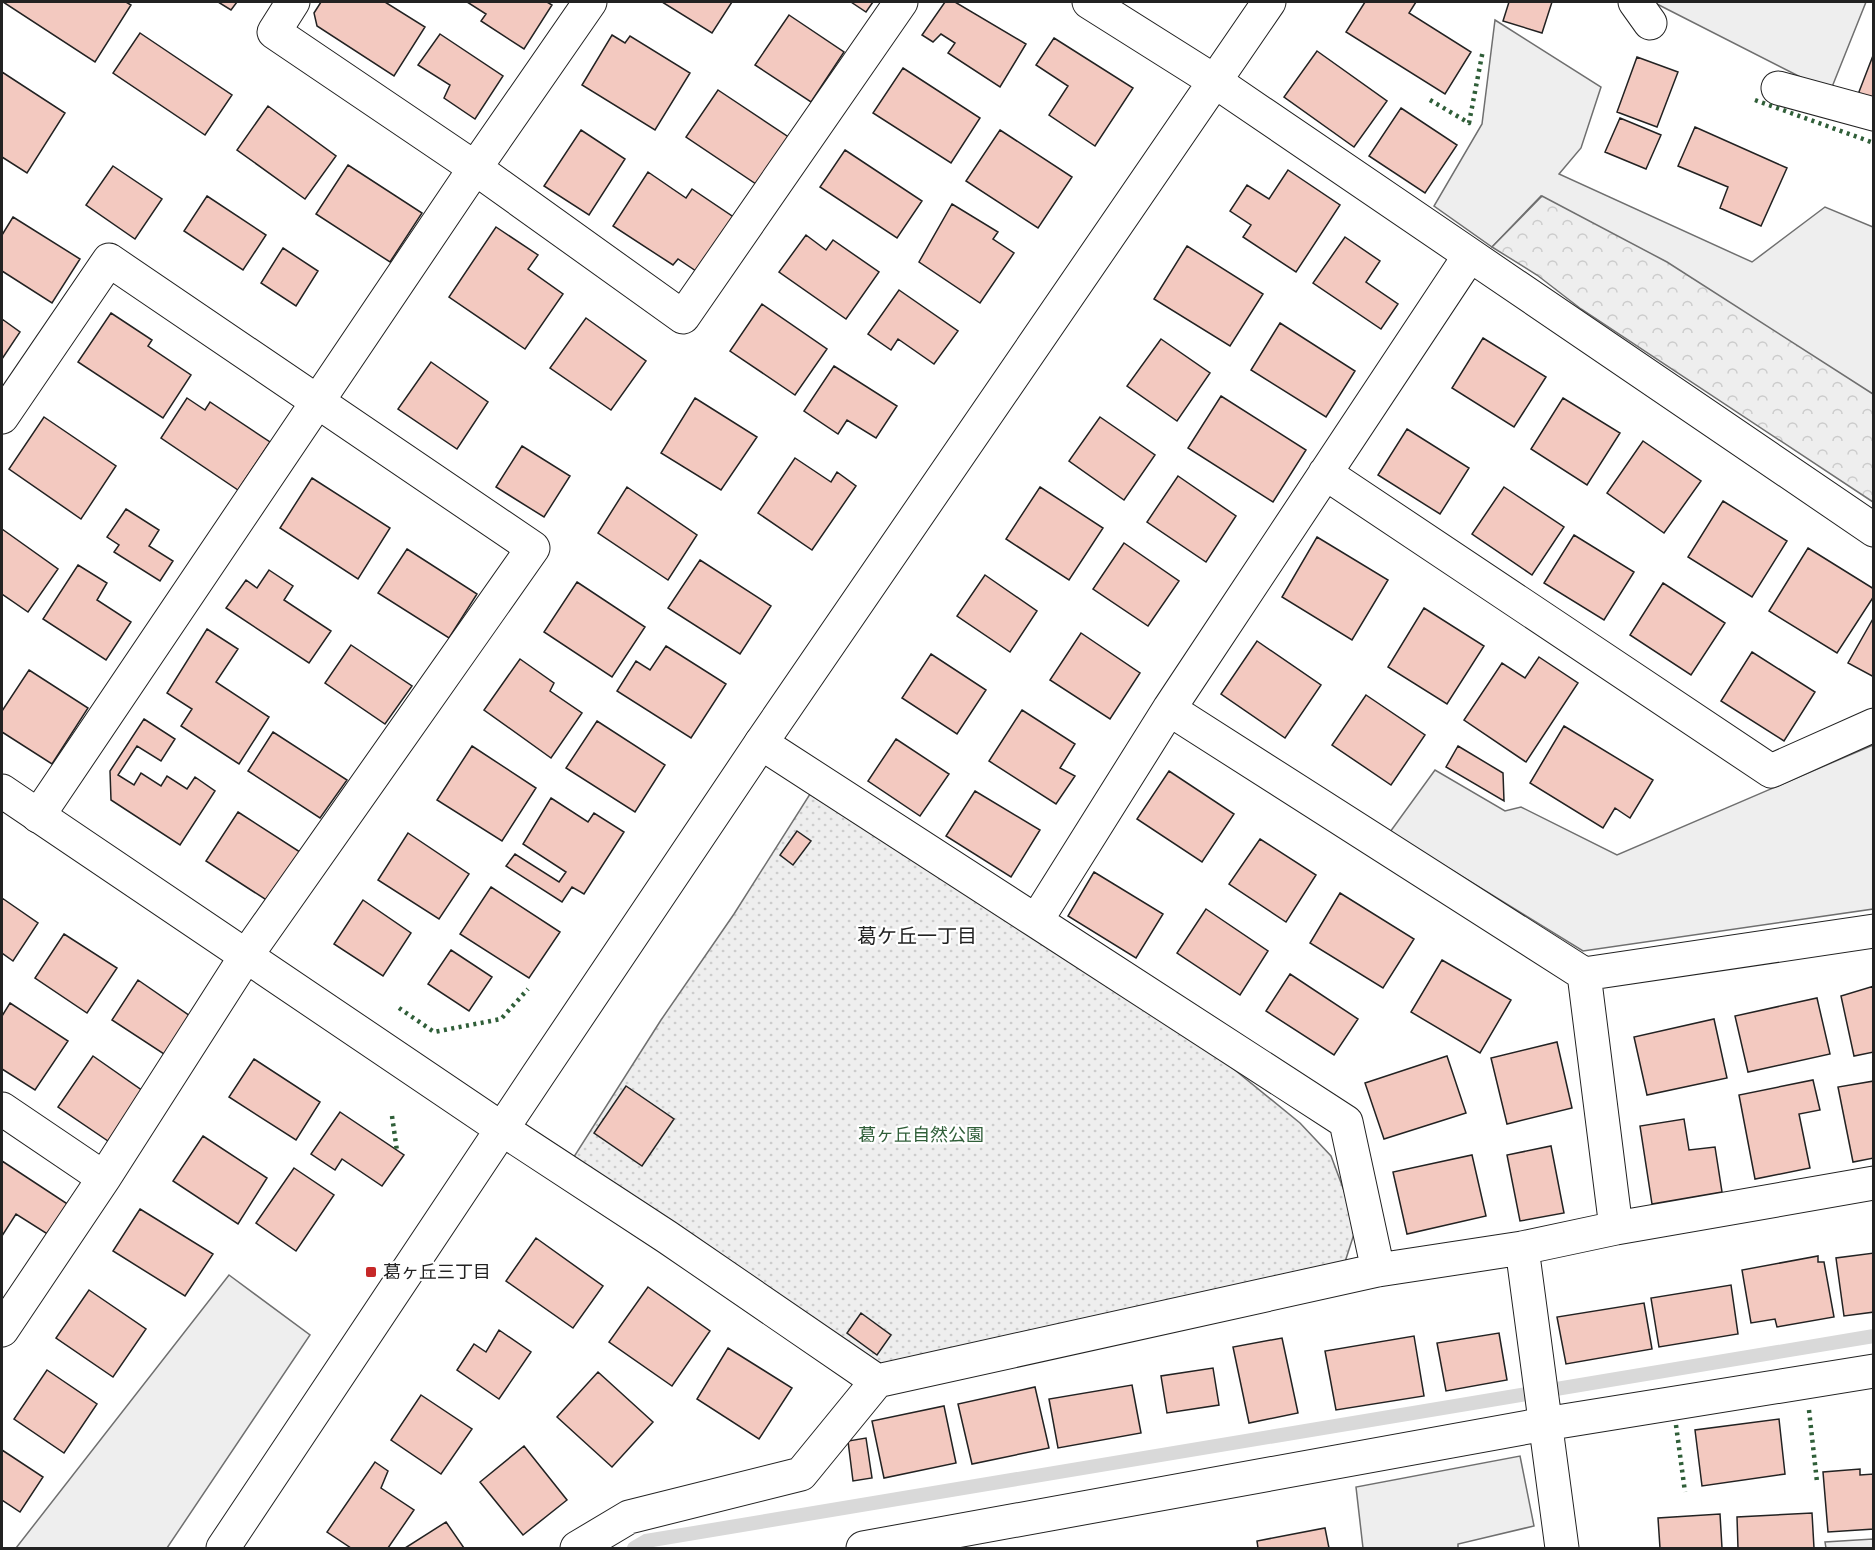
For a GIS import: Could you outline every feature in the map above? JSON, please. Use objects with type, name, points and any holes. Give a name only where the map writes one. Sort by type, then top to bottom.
[{"type":"street","points":[[293,2],[274,32],[475,168],[683,317],[901,2]]},
{"type":"street","points":[[38,816],[316,402],[590,2]]},
{"type":"street","points":[[1089,2],[1216,82],[1874,530]]},
{"type":"street","points":[[223,1548],[761,743],[1269,2]]},
{"type":"street","points":[[1778,88],[1874,114]]},
{"type":"street","points":[[1036,921],[1169,709],[1470,255]]},
{"type":"street","points":[[2,417],[109,260],[533,548],[246,956],[104,1178],[2,1330]]},
{"type":"street","points":[[1324,473],[1771,771],[1874,725]]},
{"type":"street","points":[[1169,709],[1584,974],[1874,931]]},
{"type":"street","points":[[761,743],[1346,1122],[1378,1270]]},
{"type":"street","points":[[2,792],[502,1129],[667,1237],[876,1381]]},
{"type":"street","points":[[1584,974],[1616,1228]]},
{"type":"street","points":[[2,1108],[104,1178]]},
{"type":"street","points":[[576,1548],[629,1517],[801,1474],[876,1381],[1378,1270],[1522,1248],[1616,1228],[1874,1183]]},
{"type":"street","points":[[1522,1248],[1562,1548]]},
{"type":"street","points":[[863,1548],[1544,1418],[1874,1371]]},
{"type":"green space","points":[[1653,2],[1866,2],[1830,92]]},
{"type":"green space","points":[[1495,20],[1601,87],[1581,148],[1559,174],[1752,262],[1825,207],[1873,227],[1873,395],[1541,196],[1492,247],[1434,206],[1482,124]]},
{"type":"green space","points":[[1542,196],[1667,262],[1873,394],[1873,502],[1581,309],[1537,275],[1492,247]]},
{"type":"green space","points":[[1873,745],[1873,909],[1583,951],[1390,832],[1435,770],[1505,811],[1521,807],[1617,855]]},
{"type":"green space","name":"葛ヶ丘自然公園","points":[[810,794],[1219,1057],[1300,1123],[1331,1156],[1349,1204],[1354,1234],[1344,1265],[877,1381],[570,1163]]},
{"type":"green space","points":[[229,1275],[310,1335],[167,1548],[16,1548]]},
{"type":"green space","points":[[1520,1456],[1534,1526],[1458,1544],[1458,1548],[1363,1548],[1356,1487]]},
{"type":"green space","points":[[1873,1539],[1873,1548],[1826,1548],[1825,1542]]},
{"type":"building","points":[[3,2],[126,2],[131,5],[95,62]]},
{"type":"building","points":[[218,2],[237,2],[231,10]]},
{"type":"building","points":[[321,2],[385,2],[425,27],[394,76],[317,26],[314,13]]},
{"type":"building","points":[[467,2],[547,2],[552,5],[524,49],[481,21],[486,14]]},
{"type":"building","points":[[662,2],[732,2],[712,33]]},
{"type":"building","points":[[851,2],[873,2],[866,12]]},
{"type":"building","points":[[945,2],[955,2],[1026,44],[1000,87],[948,53],[955,43],[941,34],[933,42],[922,35]]},
{"type":"building","points":[[1365,2],[1416,2],[1409,13],[1471,52],[1445,94],[1346,32]]},
{"type":"building","points":[[1509,2],[1552,2],[1542,33],[1503,21]]},
{"type":"building","points":[[789,15],[844,52],[811,102],[755,65]]},
{"type":"building","points":[[140,33],[232,95],[205,135],[113,73]]},
{"type":"building","points":[[440,34],[503,76],[475,119],[444,98],[450,85],[418,65]]},
{"type":"building","points":[[612,35],[625,43],[630,36],[690,73],[655,130],[582,85]]},
{"type":"building","points":[[1054,38],[1133,88],[1095,146],[1049,115],[1068,86],[1036,65]]},
{"type":"building","points":[[1317,51],[1387,101],[1354,147],[1284,97]]},
{"type":"building","points":[[1874,53],[1874,103],[1857,97]]},
{"type":"building","points":[[1637,57],[1678,72],[1657,127],[1617,112]]},
{"type":"building","points":[[903,68],[980,118],[951,163],[873,113]]},
{"type":"building","points":[[2,72],[65,113],[27,173],[2,157]]},
{"type":"building","points":[[718,90],[790,138],[759,186],[686,137]]},
{"type":"building","points":[[268,106],[336,156],[305,199],[237,150]]},
{"type":"building","points":[[1401,108],[1457,145],[1425,193],[1369,156]]},
{"type":"building","points":[[1620,118],[1661,135],[1646,169],[1605,152]]},
{"type":"building","points":[[1695,127],[1787,168],[1761,226],[1720,208],[1728,187],[1678,166]]},
{"type":"building","points":[[581,130],[625,159],[589,215],[544,186]]},
{"type":"building","points":[[1000,130],[1072,177],[1038,228],[966,181]]},
{"type":"building","points":[[845,150],[922,201],[897,238],[820,187]]},
{"type":"building","points":[[348,165],[422,213],[390,262],[316,214]]},
{"type":"building","points":[[113,166],[162,199],[135,239],[86,205]]},
{"type":"building","points":[[1288,170],[1340,205],[1296,272],[1243,237],[1251,225],[1230,211],[1247,185],[1269,199]]},
{"type":"building","points":[[648,172],[686,198],[692,189],[735,218],[699,273],[678,259],[673,265],[613,226]]},
{"type":"building","points":[[207,196],[266,235],[243,270],[184,231]]},
{"type":"building","points":[[952,204],[998,232],[993,239],[1014,253],[980,303],[919,262]]},
{"type":"building","points":[[13,217],[80,259],[52,303],[2,271],[2,235]]},
{"type":"building","points":[[496,227],[538,255],[528,269],[563,294],[525,349],[449,297]]},
{"type":"building","points":[[806,235],[826,250],[833,240],[879,272],[846,319],[779,272]]},
{"type":"building","points":[[1345,237],[1380,261],[1366,282],[1398,304],[1381,329],[1313,283]]},
{"type":"building","points":[[1187,246],[1263,294],[1230,346],[1154,299]]},
{"type":"building","points":[[283,248],[318,271],[296,306],[261,283]]},
{"type":"building","points":[[899,290],[958,331],[934,364],[898,339],[891,350],[868,334]]},
{"type":"building","points":[[762,304],[827,349],[795,395],[730,351]]},
{"type":"building","points":[[111,313],[152,340],[148,346],[191,375],[163,418],[78,362]]},
{"type":"building","points":[[586,318],[646,361],[611,410],[550,368]]},
{"type":"building","points":[[2,319],[20,332],[2,359]]},
{"type":"building","points":[[1280,323],[1355,371],[1326,417],[1251,370]]},
{"type":"building","points":[[1483,338],[1546,377],[1514,427],[1452,388]]},
{"type":"building","points":[[1161,339],[1210,373],[1177,421],[1127,386]]},
{"type":"building","points":[[431,362],[488,402],[457,449],[398,409]]},
{"type":"building","points":[[834,366],[897,406],[876,438],[847,420],[838,434],[804,411]]},
{"type":"building","points":[[1221,396],[1306,450],[1273,502],[1188,448]]},
{"type":"building","points":[[187,398],[205,410],[210,402],[270,442],[238,490],[161,438]]},
{"type":"building","points":[[695,398],[757,437],[721,490],[661,453]]},
{"type":"building","points":[[1563,398],[1620,433],[1587,485],[1531,449]]},
{"type":"building","points":[[44,417],[116,466],[81,519],[9,469]]},
{"type":"building","points":[[1100,417],[1155,455],[1124,500],[1069,461]]},
{"type":"building","points":[[1407,429],[1469,468],[1440,514],[1378,475]]},
{"type":"building","points":[[1643,441],[1701,481],[1664,533],[1607,493]]},
{"type":"building","points":[[522,446],[570,476],[544,517],[496,487]]},
{"type":"building","points":[[795,458],[831,482],[837,472],[856,486],[812,550],[758,513]]},
{"type":"building","points":[[1178,476],[1236,516],[1206,562],[1147,522]]},
{"type":"building","points":[[312,478],[390,528],[358,579],[280,528]]},
{"type":"building","points":[[627,487],[697,535],[668,580],[598,533]]},
{"type":"building","points":[[1040,487],[1103,528],[1069,580],[1006,539]]},
{"type":"building","points":[[1504,487],[1564,527],[1532,575],[1472,534]]},
{"type":"building","points":[[1723,501],[1787,541],[1752,597],[1688,557]]},
{"type":"building","points":[[126,509],[159,530],[149,546],[173,561],[160,581],[114,552],[119,545],[107,537]]},
{"type":"building","points":[[2,529],[58,569],[28,612],[2,594]]},
{"type":"building","points":[[1574,535],[1634,572],[1604,620],[1544,583]]},
{"type":"building","points":[[1317,537],[1388,580],[1352,640],[1282,597]]},
{"type":"building","points":[[1124,543],[1179,581],[1148,626],[1093,589]]},
{"type":"building","points":[[1808,548],[1874,589],[1874,596],[1837,653],[1769,611]]},
{"type":"building","points":[[407,549],[477,594],[449,638],[378,593]]},
{"type":"building","points":[[700,560],[771,606],[740,654],[668,608]]},
{"type":"building","points":[[78,565],[107,583],[97,600],[131,622],[106,660],[43,619]]},
{"type":"building","points":[[269,570],[293,586],[284,600],[331,631],[309,663],[226,608],[246,580],[257,588]]},
{"type":"building","points":[[985,575],[1037,611],[1010,652],[957,616]]},
{"type":"building","points":[[577,582],[645,627],[612,677],[544,632]]},
{"type":"building","points":[[1663,583],[1725,623],[1691,675],[1630,635]]},
{"type":"building","points":[[1424,608],[1484,646],[1447,704],[1388,667]]},
{"type":"building","points":[[1874,617],[1874,677],[1848,663]]},
{"type":"building","points":[[207,629],[238,649],[216,682],[269,717],[239,764],[181,726],[192,709],[167,693]]},
{"type":"building","points":[[1081,633],[1140,673],[1110,719],[1050,680]]},
{"type":"building","points":[[1257,641],[1321,685],[1285,738],[1221,694]]},
{"type":"building","points":[[351,645],[412,686],[385,724],[325,683]]},
{"type":"building","points":[[666,646],[726,684],[691,738],[617,691],[636,661],[650,670]]},
{"type":"building","points":[[1752,652],[1815,692],[1784,741],[1721,701]]},
{"type":"building","points":[[931,654],[986,690],[957,734],[902,698]]},
{"type":"building","points":[[1539,657],[1578,683],[1526,762],[1464,720],[1502,663],[1525,678]]},
{"type":"building","points":[[520,659],[554,683],[550,691],[582,713],[551,758],[484,710]]},
{"type":"building","points":[[29,670],[88,708],[52,764],[2,732],[2,711]]},
{"type":"building","points":[[1366,695],[1425,735],[1391,785],[1332,745]]},
{"type":"building","points":[[1022,710],[1075,744],[1060,768],[1075,776],[1056,804],[989,761]]},
{"type":"building","points":[[144,719],[175,739],[161,761],[137,746],[118,775],[134,785],[141,773],[161,786],[167,776],[187,789],[195,777],[215,791],[180,845],[111,800],[110,771]]},
{"type":"building","points":[[597,721],[665,765],[635,812],[566,768]]},
{"type":"building","points":[[1564,726],[1653,780],[1630,818],[1615,808],[1603,828],[1530,783]]},
{"type":"building","points":[[273,732],[347,780],[320,818],[248,771]]},
{"type":"building","points":[[896,739],[949,774],[920,816],[868,781]]},
{"type":"building","points":[[472,746],[536,788],[502,841],[437,800]]},
{"type":"building","points":[[1458,746],[1503,773],[1504,801],[1446,767]]},
{"type":"building","points":[[1169,771],[1234,814],[1202,862],[1137,819]]},
{"type":"building","points":[[975,791],[1040,830],[1011,877],[946,836]]},
{"type":"building","points":[[551,798],[588,822],[594,813],[624,832],[584,894],[572,887],[562,902],[506,866],[515,854],[559,882],[566,872],[523,844]]},
{"type":"building","points":[[238,812],[300,852],[268,901],[206,861]]},
{"type":"building","points":[[797,831],[811,841],[793,865],[780,855]]},
{"type":"building","points":[[408,833],[469,874],[439,919],[378,880]]},
{"type":"building","points":[[1260,839],[1316,875],[1286,922],[1229,884]]},
{"type":"building","points":[[1094,872],[1163,914],[1136,958],[1068,916]]},
{"type":"building","points":[[491,887],[560,932],[529,978],[460,934]]},
{"type":"building","points":[[1340,893],[1414,939],[1383,988],[1310,943]]},
{"type":"building","points":[[2,898],[38,923],[13,961],[2,953]]},
{"type":"building","points":[[363,900],[411,933],[383,976],[334,944]]},
{"type":"building","points":[[1206,909],[1268,951],[1240,995],[1177,953]]},
{"type":"building","points":[[64,934],[117,968],[87,1013],[35,978]]},
{"type":"building","points":[[451,950],[492,977],[469,1011],[428,984]]},
{"type":"building","points":[[1442,960],[1511,1000],[1480,1053],[1411,1012]]},
{"type":"building","points":[[1290,974],[1358,1019],[1334,1055],[1266,1011]]},
{"type":"building","points":[[138,980],[193,1018],[167,1056],[112,1020]]},
{"type":"building","points":[[1874,986],[1874,1052],[1854,1056],[1841,996]]},
{"type":"building","points":[[1817,998],[1830,1054],[1748,1072],[1735,1016]]},
{"type":"building","points":[[10,1003],[68,1041],[35,1090],[2,1069],[2,1016]]},
{"type":"building","points":[[1714,1019],[1727,1078],[1647,1095],[1634,1037]]},
{"type":"building","points":[[1557,1042],[1572,1108],[1507,1124],[1491,1058]]},
{"type":"building","points":[[93,1056],[143,1091],[108,1141],[58,1107]]},
{"type":"building","points":[[1447,1056],[1466,1113],[1384,1139],[1365,1083]]},
{"type":"building","points":[[254,1059],[320,1102],[296,1140],[229,1097]]},
{"type":"building","points":[[1813,1080],[1820,1110],[1799,1114],[1810,1168],[1755,1179],[1739,1095]]},
{"type":"building","points":[[1874,1081],[1874,1158],[1853,1162],[1838,1087]]},
{"type":"building","points":[[626,1086],[674,1119],[642,1166],[594,1133]]},
{"type":"building","points":[[340,1112],[404,1155],[382,1186],[342,1159],[335,1170],[311,1154]]},
{"type":"building","points":[[1684,1119],[1689,1150],[1715,1147],[1722,1192],[1652,1204],[1640,1126]]},
{"type":"building","points":[[203,1136],[267,1178],[238,1224],[173,1181]]},
{"type":"building","points":[[1551,1146],[1564,1213],[1520,1221],[1507,1155]]},
{"type":"building","points":[[1472,1155],[1486,1216],[1407,1234],[1393,1172]]},
{"type":"building","points":[[2,1161],[69,1205],[49,1235],[16,1214],[2,1236]]},
{"type":"building","points":[[294,1168],[334,1195],[296,1251],[256,1223]]},
{"type":"building","points":[[140,1209],[213,1254],[185,1296],[113,1251]]},
{"type":"building","points":[[536,1238],[603,1286],[573,1328],[506,1281]]},
{"type":"building","points":[[1874,1253],[1874,1312],[1844,1316],[1836,1258]]},
{"type":"building","points":[[1818,1256],[1818,1262],[1824,1262],[1834,1317],[1777,1327],[1775,1319],[1751,1323],[1742,1270]]},
{"type":"building","points":[[1731,1285],[1738,1334],[1659,1347],[1651,1298]]},
{"type":"building","points":[[648,1287],[710,1331],[672,1386],[609,1342]]},
{"type":"building","points":[[89,1290],[146,1329],[113,1377],[56,1338]]},
{"type":"building","points":[[1644,1303],[1652,1349],[1566,1364],[1557,1317]]},
{"type":"building","points":[[861,1313],[891,1335],[877,1355],[847,1333]]},
{"type":"building","points":[[499,1330],[531,1352],[499,1399],[457,1370],[474,1344],[486,1352]]},
{"type":"building","points":[[1499,1333],[1507,1380],[1446,1391],[1437,1343]]},
{"type":"building","points":[[1414,1336],[1424,1396],[1336,1410],[1325,1351]]},
{"type":"building","points":[[1282,1338],[1298,1413],[1249,1423],[1233,1347]]},
{"type":"building","points":[[728,1348],[792,1388],[759,1439],[697,1399]]},
{"type":"building","points":[[1213,1368],[1219,1405],[1167,1413],[1161,1376]]},
{"type":"building","points":[[47,1370],[97,1404],[64,1453],[14,1419]]},
{"type":"building","points":[[598,1372],[653,1422],[612,1467],[557,1417]]},
{"type":"building","points":[[1132,1385],[1141,1433],[1058,1448],[1049,1399]]},
{"type":"building","points":[[1035,1387],[1049,1448],[972,1464],[958,1404]]},
{"type":"building","points":[[421,1395],[472,1429],[441,1474],[391,1440]]},
{"type":"building","points":[[944,1406],[956,1463],[884,1478],[872,1421]]},
{"type":"building","points":[[1779,1419],[1785,1474],[1702,1486],[1695,1430]]},
{"type":"building","points":[[866,1438],[872,1478],[853,1481],[848,1441]]},
{"type":"building","points":[[524,1446],[567,1500],[523,1535],[480,1482]]},
{"type":"building","points":[[2,1450],[43,1477],[20,1512],[2,1500]]},
{"type":"building","points":[[375,1462],[388,1471],[381,1488],[414,1510],[388,1548],[351,1548],[327,1532]]},
{"type":"building","points":[[1860,1469],[1860,1475],[1874,1474],[1874,1529],[1828,1532],[1823,1472]]},
{"type":"building","points":[[1812,1513],[1814,1548],[1738,1548],[1737,1517]]},
{"type":"building","points":[[1720,1514],[1722,1548],[1660,1548],[1658,1518]]},
{"type":"building","points":[[446,1522],[464,1548],[405,1548]]},
{"type":"building","points":[[1325,1528],[1329,1548],[1258,1548],[1257,1541]]},
{"type":"waterway","points":[[634,1548],[646,1541],[1874,1336]]},
{"type":"hedge","points":[[1430,100],[1469,123],[1483,50]]},
{"type":"hedge","points":[[1755,100],[1874,143]]},
{"type":"hedge","points":[[399,1008],[434,1032],[501,1019],[528,989]]},
{"type":"hedge","points":[[392,1116],[397,1151]]},
{"type":"hedge","points":[[1809,1410],[1817,1482]]},
{"type":"hedge","points":[[1676,1425],[1685,1492]]},
{"type":"place","name":"葛ヶ丘三丁目","points":[[371,1272]]},
{"type":"district","name":"葛ケ丘一丁目","points":[[917,936]]}]
